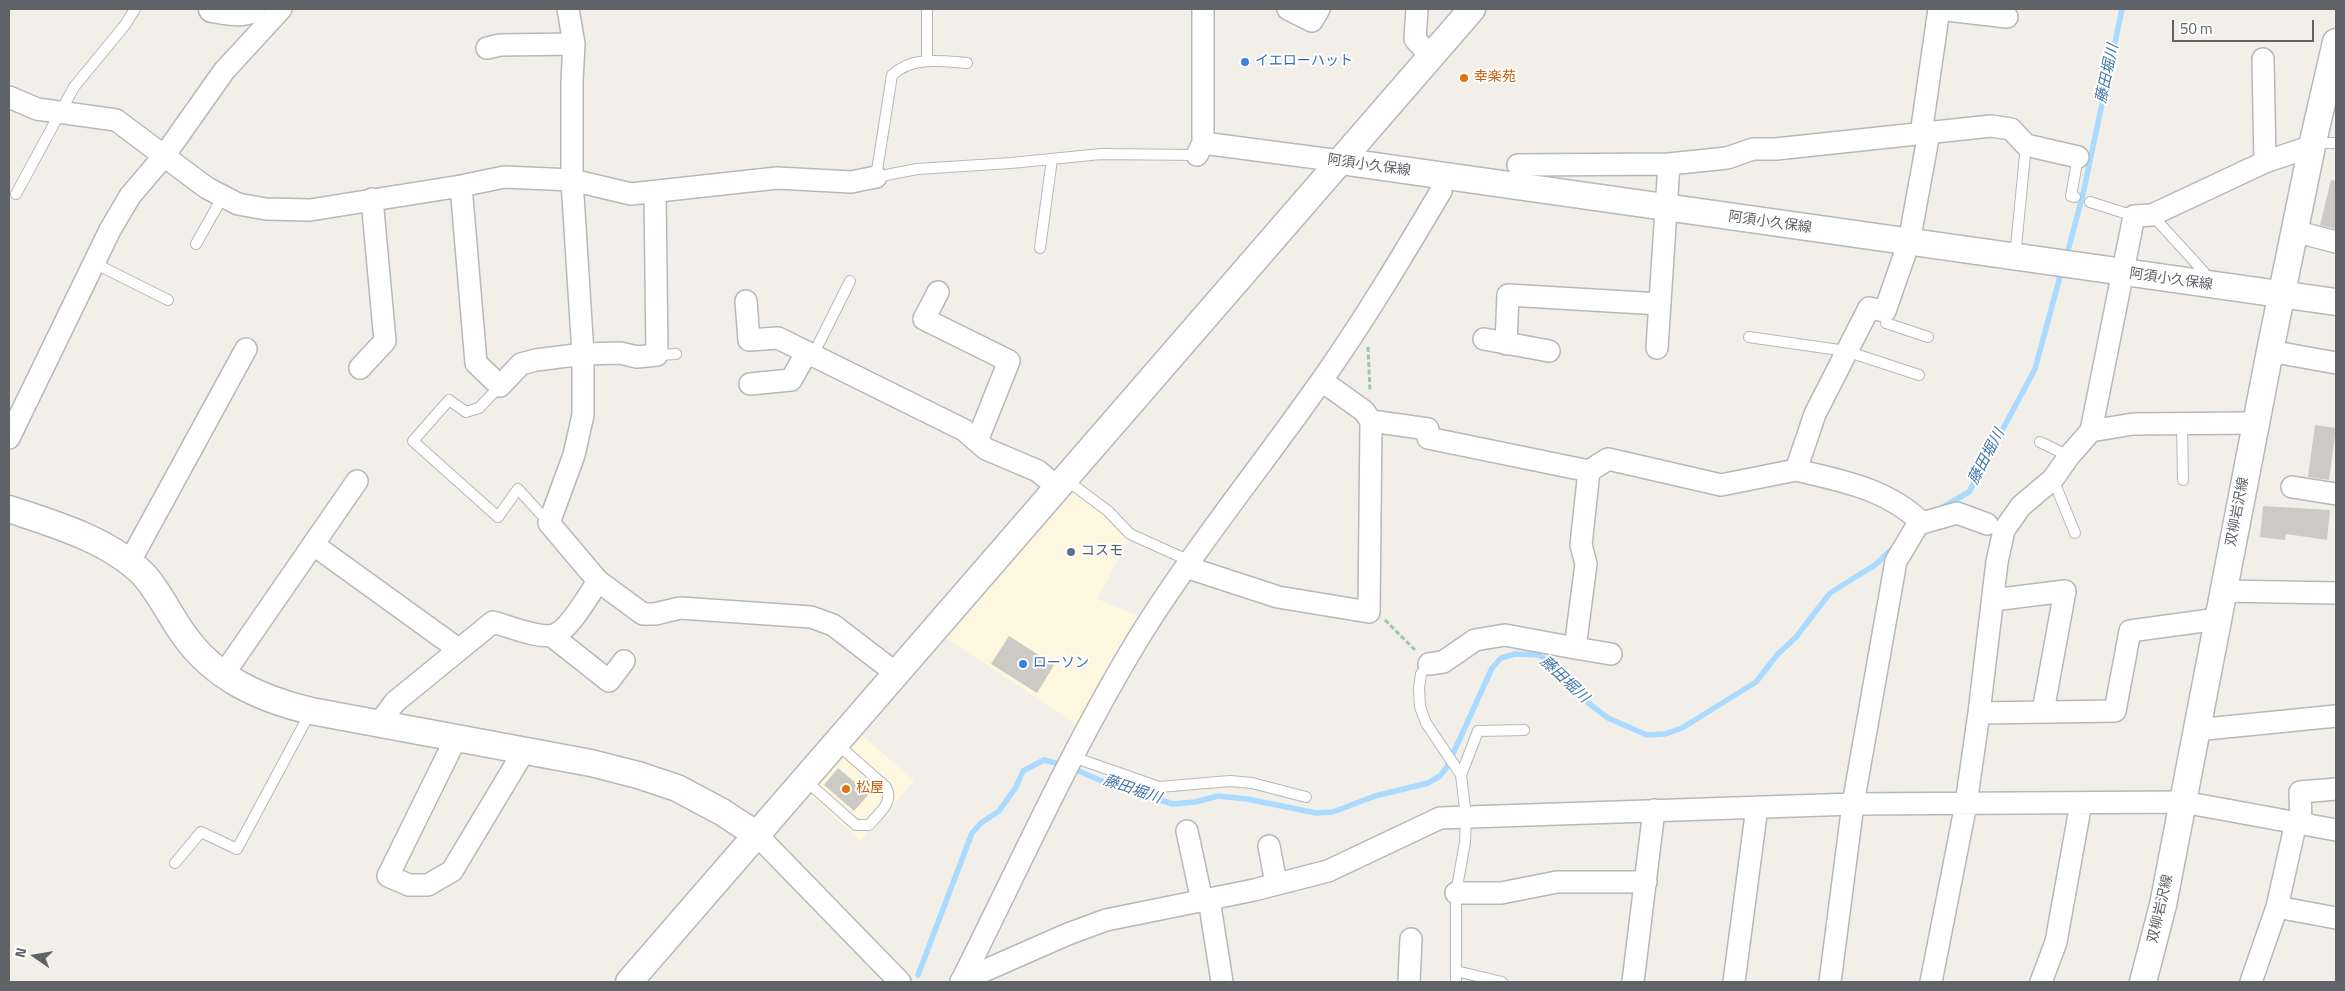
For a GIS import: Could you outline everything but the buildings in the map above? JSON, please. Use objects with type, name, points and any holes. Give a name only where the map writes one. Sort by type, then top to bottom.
[{"type":"street","points":[[9,438],[94,263],[130,196],[164,156],[224,72],[281,9]]},
{"type":"street","points":[[568,9],[574,44],[572,180],[583,354],[583,416],[574,455],[550,523],[598,581],[644,614],[655,614],[680,608],[811,617],[833,625],[897,674]]},
{"type":"street","points":[[1200,149],[1203,9]]},
{"type":"street","points":[[1288,9],[1312,21],[1319,9]]},
{"type":"street","points":[[1417,9],[1415,40],[1431,57]]},
{"type":"street","points":[[629,982],[1472,9]]},
{"type":"street","points":[[1796,470],[1815,414],[1870,308],[1885,311],[1909,242],[1925,134],[1938,9],[2007,17]]},
{"type":"street","points":[[487,48],[500,45],[574,44]]},
{"type":"street","name":"双柳岩沢線","points":[[2143,982],[2163,905],[2294,231],[2324,145],[2335,51]]},
{"type":"street","points":[[2263,59],[2265,162]]},
{"type":"street","points":[[9,97],[37,109],[116,120],[207,188],[238,204],[266,209],[310,210],[461,186],[504,177],[572,180],[631,194],[777,178],[850,182],[876,177]]},
{"type":"street","points":[[1518,166],[1669,164],[1727,158],[1753,149],[1776,149],[1991,126],[2011,129],[2026,145],[2078,157]]},
{"type":"street","points":[[1931,982],[1966,804],[1997,562],[2004,530],[2021,506],[2053,479],[2069,456],[2091,432],[2123,273],[2143,216],[2265,162],[2324,145]]},
{"type":"street","name":"阿須小久保線","points":[[1200,149],[1340,161],[2336,302]]},
{"type":"street","points":[[1657,348],[1669,164]]},
{"type":"street","points":[[461,186],[476,363],[500,386],[521,364],[583,354],[620,352],[637,357],[666,354],[656,192]]},
{"type":"street","points":[[961,982],[1112,682],[1144,629],[1188,564],[1364,319],[1441,191]]},
{"type":"street","points":[[360,368],[385,341],[372,199]]},
{"type":"street","points":[[2294,231],[2336,242]]},
{"type":"street","points":[[938,292],[924,320],[1008,361],[977,441]]},
{"type":"street","points":[[1506,344],[1508,295],[1660,304]]},
{"type":"street","points":[[746,301],[749,340],[778,338],[964,430],[986,449],[1038,471],[1062,484]]},
{"type":"street","points":[[1484,340],[1549,351]]},
{"type":"street","points":[[129,563],[246,349]]},
{"type":"street","points":[[2270,351],[2336,362]]},
{"type":"street","points":[[750,384],[791,380],[810,354]]},
{"type":"street","points":[[1188,564],[1278,597],[1369,612],[1371,421],[1364,411],[1322,380]]},
{"type":"street","points":[[1371,421],[1428,429],[1428,438],[1589,471],[1608,459],[1721,485],[1796,470],[1875,491],[1891,498],[1917,518],[1957,513],[1987,524]]},
{"type":"street","points":[[2091,432],[2133,424],[2256,423]]},
{"type":"street","points":[[1575,648],[1586,564],[1580,546],[1589,471]]},
{"type":"street","points":[[223,675],[357,481]]},
{"type":"street","points":[[2292,487],[2336,494]]},
{"type":"street","points":[[9,509],[101,544],[129,563],[143,575],[157,592],[185,637],[223,675],[254,693],[280,703],[311,710],[600,766],[638,775],[677,788],[722,812],[757,835],[900,982]]},
{"type":"street","points":[[1830,982],[1852,804],[1896,561],[1917,526],[1917,518]]},
{"type":"street","points":[[314,545],[458,649]]},
{"type":"street","points":[[552,636],[562,631],[598,581]]},
{"type":"street","points":[[1993,600],[2066,591],[2042,711]]},
{"type":"street","points":[[2223,591],[2336,593]]},
{"type":"street","points":[[1979,713],[2115,711],[2130,631],[2218,618]]},
{"type":"street","points":[[380,722],[395,702],[493,622],[537,634],[552,636],[610,680],[624,662]]},
{"type":"street","points":[[1429,664],[1444,662],[1475,640],[1505,635],[1611,654]]},
{"type":"street","points":[[2196,730],[2336,716]]},
{"type":"street","points":[[456,738],[388,876],[409,885],[428,885],[452,871],[524,751]]},
{"type":"street","points":[[2251,982],[2277,906],[2299,822],[2300,792],[2336,789]]},
{"type":"street","points":[[961,982],[1068,934],[1106,920],[1254,890],[1328,871],[1440,818],[1852,804],[2183,802],[2336,830]]},
{"type":"street","points":[[2041,982],[2056,942],[2081,803]]},
{"type":"street","points":[[1734,982],[1757,808]]},
{"type":"street","points":[[1633,982],[1654,810]]},
{"type":"street","points":[[1187,831],[1205,900],[1222,982]]},
{"type":"street","points":[[1269,846],[1276,883]]},
{"type":"street","points":[[1456,893],[1501,893],[1557,882],[1646,882]]},
{"type":"street","points":[[2277,906],[2336,918]]},
{"type":"street","points":[[1409,982],[1411,939]]},
{"type":"lane","points":[[16,194],[74,87],[125,25],[135,9]]},
{"type":"lane","points":[[927,9],[927,61]]},
{"type":"lane","points":[[967,62],[927,61],[902,66],[892,75],[876,177],[916,169],[1101,154],[1200,149]]},
{"type":"lane","points":[[2015,258],[2026,145]]},
{"type":"lane","points":[[2075,197],[2071,196],[2078,157]]},
{"type":"lane","points":[[1040,248],[1052,159]]},
{"type":"lane","points":[[196,244],[223,196]]},
{"type":"lane","points":[[2090,202],[2143,216],[2204,272]]},
{"type":"lane","points":[[94,263],[168,300]]},
{"type":"lane","points":[[810,354],[850,281]]},
{"type":"lane","points":[[1885,311],[1886,323],[1928,336]]},
{"type":"lane","points":[[1749,338],[1846,351],[1919,375]]},
{"type":"lane","points":[[500,386],[479,408],[466,412],[448,400],[413,441],[498,517],[518,490],[550,523]]},
{"type":"lane","points":[[2182,424],[2183,480]]},
{"type":"lane","points":[[2040,442],[2069,456]]},
{"type":"lane","points":[[2053,479],[2076,533]]},
{"type":"lane","points":[[1062,484],[1108,511],[1130,534],[1188,564]]},
{"type":"lane","points":[[1429,664],[1421,674],[1419,688],[1420,707],[1426,723],[1461,775],[1466,817],[1465,842],[1456,893],[1456,982]]},
{"type":"lane","points":[[175,863],[201,832],[237,849],[311,710]]},
{"type":"lane","points":[[1461,775],[1478,731],[1524,730]]},
{"type":"lane","points":[[805,780],[856,825],[869,825],[887,805],[889,794],[886,787],[836,744]]},
{"type":"lane","points":[[1070,764],[1159,787],[1230,781],[1252,783],[1306,797]]},
{"type":"lane","points":[[1456,971],[1502,982]]},
{"type":"path","points":[[1364,319],[1368,343],[1371,421]]},
{"type":"path","points":[[1369,612],[1388,622],[1429,664]]},
{"type":"shaded area","points":[[1073,491],[1106,514],[1129,540],[1097,599],[1141,617],[1104,676],[1080,727],[946,638]]},
{"type":"shaded area","points":[[861,734],[914,781],[861,841],[809,794]]},
{"type":"waterway","name":"藤田堀川","points":[[2066,258],[2083,194],[2122,9]]},
{"type":"waterway","name":"藤田堀川","points":[[1943,507],[1969,492],[2035,369],[2062,269]]},
{"type":"waterway","name":"藤田堀川","points":[[1072,768],[1111,785],[1173,804],[1195,802],[1218,796],[1247,799],[1316,813],[1333,812],[1375,796],[1428,783],[1440,776],[1447,767],[1492,668],[1501,658],[1515,654],[1539,655],[1550,664],[1565,685],[1608,718],[1647,735],[1665,734],[1682,728],[1756,682],[1777,655],[1796,637],[1830,593],[1875,565],[1892,549]]},
{"type":"waterway","name":"藤田堀川","points":[[918,975],[972,833],[981,823],[999,811],[1016,787],[1023,771],[1044,760],[1063,765]]},
{"type":"place","name":"イエローハット","points":[[1245,62]]},
{"type":"place","name":"幸楽苑","points":[[1464,78]]},
{"type":"place","name":"コスモ","points":[[1071,552]]},
{"type":"place","name":"ローソン","points":[[1023,664]]},
{"type":"place","name":"松屋","points":[[846,789]]}]
